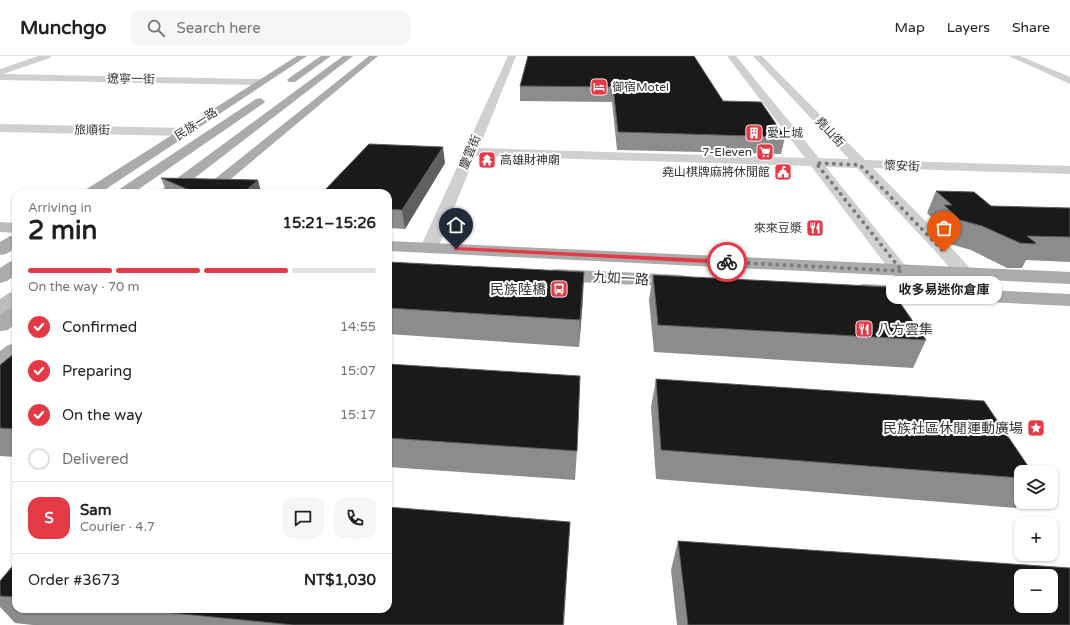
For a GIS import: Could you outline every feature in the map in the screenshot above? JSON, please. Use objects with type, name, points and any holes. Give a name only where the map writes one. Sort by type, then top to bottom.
[{"type":"main road","name":"民族一路","points":[[96,189],[303,56]]},
{"type":"main road","points":[[281,87],[327,56]]},
{"type":"main road","points":[[171,189],[349,56]]},
{"type":"main road","points":[[211,189],[374,56]]},
{"type":"main road","name":"民族一路","points":[[129,189],[268,96]]},
{"type":"main road","name":"九如一路","points":[[392,246],[1070,278]]},
{"type":"main road","points":[[0,277],[12,269]]},
{"type":"main road","name":"九如一路","points":[[540,274],[702,282]]},
{"type":"main road","points":[[847,290],[1070,300]]},
{"type":"main road","points":[[0,325],[12,316]]},
{"type":"main road","points":[[0,363],[12,353]]},
{"type":"street","points":[[0,72],[47,56]]},
{"type":"street","name":"慶雲街","points":[[429,248],[512,56]]},
{"type":"street","points":[[731,56],[902,271],[917,293]]},
{"type":"street","name":"堯山街","points":[[757,56],[985,296]]},
{"type":"street","points":[[1013,56],[1070,81]]},
{"type":"street","name":"遼寧一街","points":[[0,77],[262,82]]},
{"type":"street","name":"旅順街","points":[[0,128],[184,132]]},
{"type":"street","name":"懷安街","points":[[471,152],[860,165],[1070,170]]},
{"type":"street","points":[[0,227],[12,228]]},
{"type":"street","points":[[0,309],[12,300]]},
{"type":"building","points":[[528,56],[694,56],[723,101],[761,102],[785,137],[618,132],[613,87],[520,86]]},
{"type":"building","points":[[369,144],[443,147],[402,210],[392,209],[392,189],[326,189]]},
{"type":"building","points":[[161,178],[258,180],[248,189],[187,189]]},
{"type":"building","points":[[936,191],[974,192],[991,206],[1070,208],[1070,237],[1027,236],[1036,243],[1020,243],[982,226],[960,220],[944,205],[952,205]]},
{"type":"building","points":[[392,262],[584,272],[580,320],[392,308]]},
{"type":"building","points":[[653,275],[889,287],[926,340],[658,325]]},
{"type":"building","points":[[12,355],[12,429],[0,428],[0,365]]},
{"type":"building","points":[[392,364],[580,376],[577,451],[392,438]]},
{"type":"building","points":[[656,379],[984,401],[1027,465],[1014,465],[1014,477],[661,450]]},
{"type":"building","points":[[392,507],[570,522],[563,625],[293,625],[172,613],[392,613]]},
{"type":"building","points":[[678,541],[1070,568],[1070,625],[688,625]]},
{"type":"building","points":[[12,567],[12,597],[0,596],[0,581]]},
{"type":"way so far","points":[[727,262],[902,271],[816,163],[860,165],[944,252]]},
{"type":"place","name":"御宿Motel","points":[[599,87]]},
{"type":"place","name":"愛上城","points":[[754,133]]},
{"type":"place","name":"7-Eleven","points":[[765,152]]},
{"type":"place","name":"高雄財神廟","points":[[487,160]]},
{"type":"place","name":"堯山棋牌麻將休閒館","points":[[783,172]]},
{"type":"place","name":"來來豆漿","points":[[815,228]]},
{"type":"place","name":"收多易迷你倉庫","points":[[944,252]]},
{"type":"place","name":"民族陸橋","points":[[559,289]]},
{"type":"place","name":"八方雲集","points":[[864,329]]},
{"type":"place","name":"民族社區休閒運動廣場","points":[[1036,428]]},
{"type":"route","points":[[456,249],[727,262]]}]
